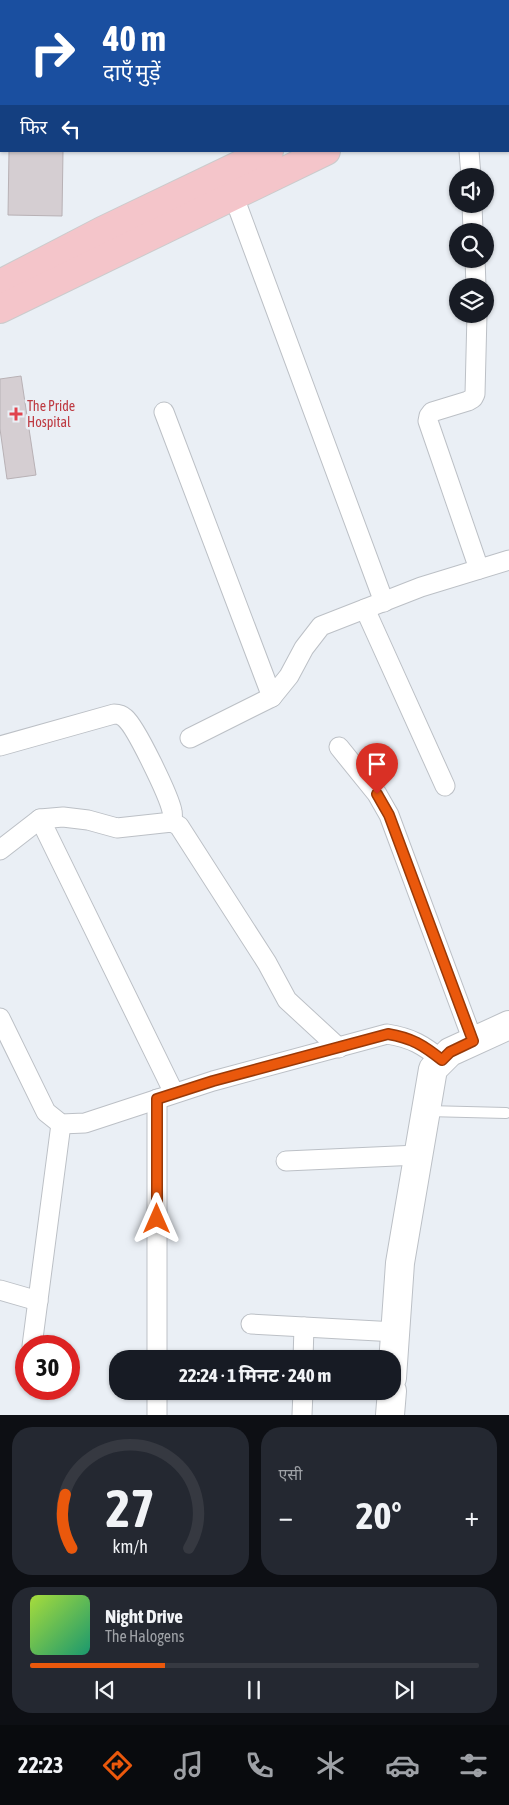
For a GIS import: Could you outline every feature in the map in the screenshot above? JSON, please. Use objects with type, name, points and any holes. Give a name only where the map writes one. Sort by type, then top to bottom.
[{"type":"main road","points":[[1,301],[102,231],[240,158],[265,152]]},
{"type":"main road","points":[[1,301],[234,197],[324,152]]},
{"type":"main road","points":[[394,1350],[400,1263],[432,1069],[450,1052],[509,1026]]},
{"type":"main road","points":[[390,1415],[391,1400]]},
{"type":"street","points":[[469,152],[470,168]]},
{"type":"street","points":[[234,197],[384,602]]},
{"type":"street","points":[[477,323],[475,394],[468,401],[432,412],[428,421],[479,569]]},
{"type":"street","points":[[164,412],[272,697]]},
{"type":"street","points":[[190,738],[272,697],[289,676],[304,648],[321,626],[421,588],[479,569],[508,563]]},
{"type":"street","points":[[366,609],[446,786]]},
{"type":"street","points":[[0,746],[114,714],[120,715],[126,718],[134,729],[152,764],[172,810],[172,822]]},
{"type":"street","points":[[340,747],[377,794],[389,815],[473,1041]]},
{"type":"street","points":[[0,850],[40,819],[63,817],[88,820],[117,828],[172,822],[180,826],[267,963],[287,1000],[339,1048]]},
{"type":"street","points":[[40,819],[165,1096],[157,1350]]},
{"type":"street","points":[[0,1018],[46,1112],[61,1124],[85,1123],[213,1081],[388,1034],[406,1037],[424,1045],[442,1060]]},
{"type":"street","points":[[33,1335],[61,1124]]},
{"type":"street","points":[[286,1161],[418,1155]]},
{"type":"street","points":[[0,1290],[38,1301]]},
{"type":"street","points":[[251,1324],[396,1332]]},
{"type":"street","points":[[303,1350],[304,1326]]},
{"type":"street","points":[[157,1400],[157,1415]]},
{"type":"street","points":[[302,1415],[303,1400]]},
{"type":"lane","points":[[425,1111],[506,1112]]},
{"type":"building","points":[[9,152],[63,152],[62,216],[8,215]]},
{"type":"building","points":[[21,376],[36,475],[7,479],[0,429],[0,379]]},
{"type":"place","name":"The Pride Hospital","points":[[16,414]]},
{"type":"route","points":[[157,1219],[157,1099],[213,1081],[388,1034],[406,1037],[424,1045],[442,1060],[450,1052],[473,1041],[389,815],[377,794]]}]
